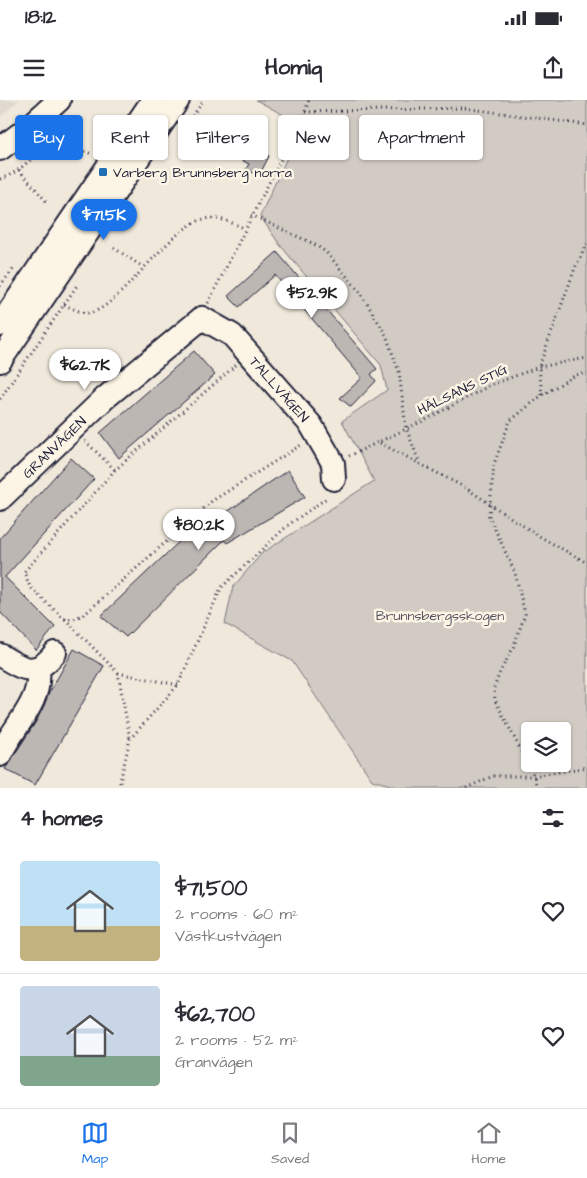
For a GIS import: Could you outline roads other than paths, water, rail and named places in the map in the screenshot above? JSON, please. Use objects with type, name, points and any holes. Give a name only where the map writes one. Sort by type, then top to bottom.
[{"type":"street","points":[[0,149],[29,127],[59,100]]},
{"type":"street","points":[[0,325],[153,100]]},
{"type":"street","points":[[0,361],[178,100]]},
{"type":"street","name":"TALLVÄGEN","points":[[202,318],[232,335],[311,425],[334,471]]},
{"type":"street","name":"GRANVÄGEN","points":[[0,499],[112,392],[202,318]]},
{"type":"street","points":[[0,655],[23,668],[38,669],[47,663],[55,653]]},
{"type":"street","points":[[0,755],[34,699],[39,685],[38,669]]},
{"type":"place","name":"Varberg Brunnsberg norra","points":[[103,172]]},
{"type":"park label","name":"Brunnsbergsskogen","points":[[440,615]]}]
